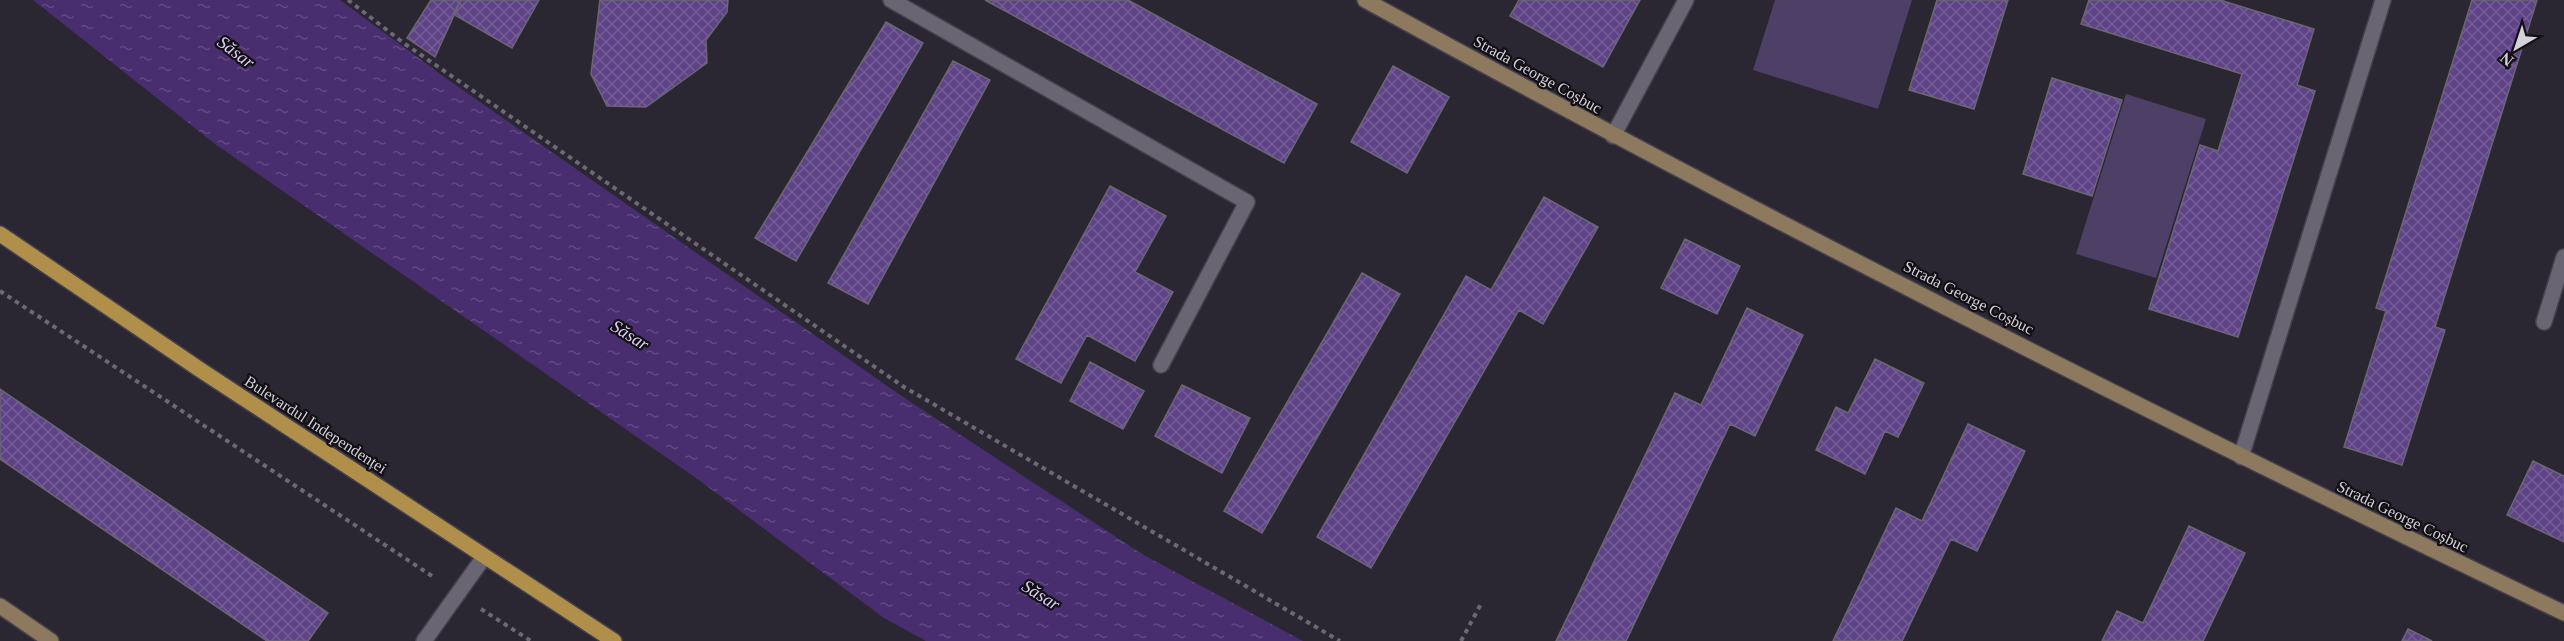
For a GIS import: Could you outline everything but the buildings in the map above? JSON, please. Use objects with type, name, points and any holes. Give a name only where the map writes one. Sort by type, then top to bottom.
[{"type":"main road","name":"Bulevardul Independenței","points":[[0,234],[202,371],[614,641]]},
{"type":"street","points":[[891,0],[1247,202],[1161,365]]},
{"type":"street","name":"Strada George Coșbuc","points":[[1365,0],[1613,136],[2241,457],[2564,613]]},
{"type":"street","points":[[1613,136],[1686,0]]},
{"type":"street","points":[[2241,457],[2384,0]]},
{"type":"street","points":[[2544,322],[2564,257]]},
{"type":"street","points":[[424,641],[484,557]]},
{"type":"street","points":[[0,606],[51,641]]},
{"type":"path","points":[[348,0],[405,44],[904,387],[1340,641]]},
{"type":"path","points":[[0,291],[531,641]]},
{"type":"path","points":[[1461,641],[1482,602]]},
{"type":"shaded area","points":[[1775,0],[1912,0],[1878,109],[1753,70]]},
{"type":"shaded area","points":[[2126,94],[2206,119],[2156,278],[2076,254]]},
{"type":"water","name":"Săsar","points":[[33,0],[340,0],[447,79],[906,399],[1142,554],[1303,641],[926,641],[884,618],[696,478],[215,144]]}]
